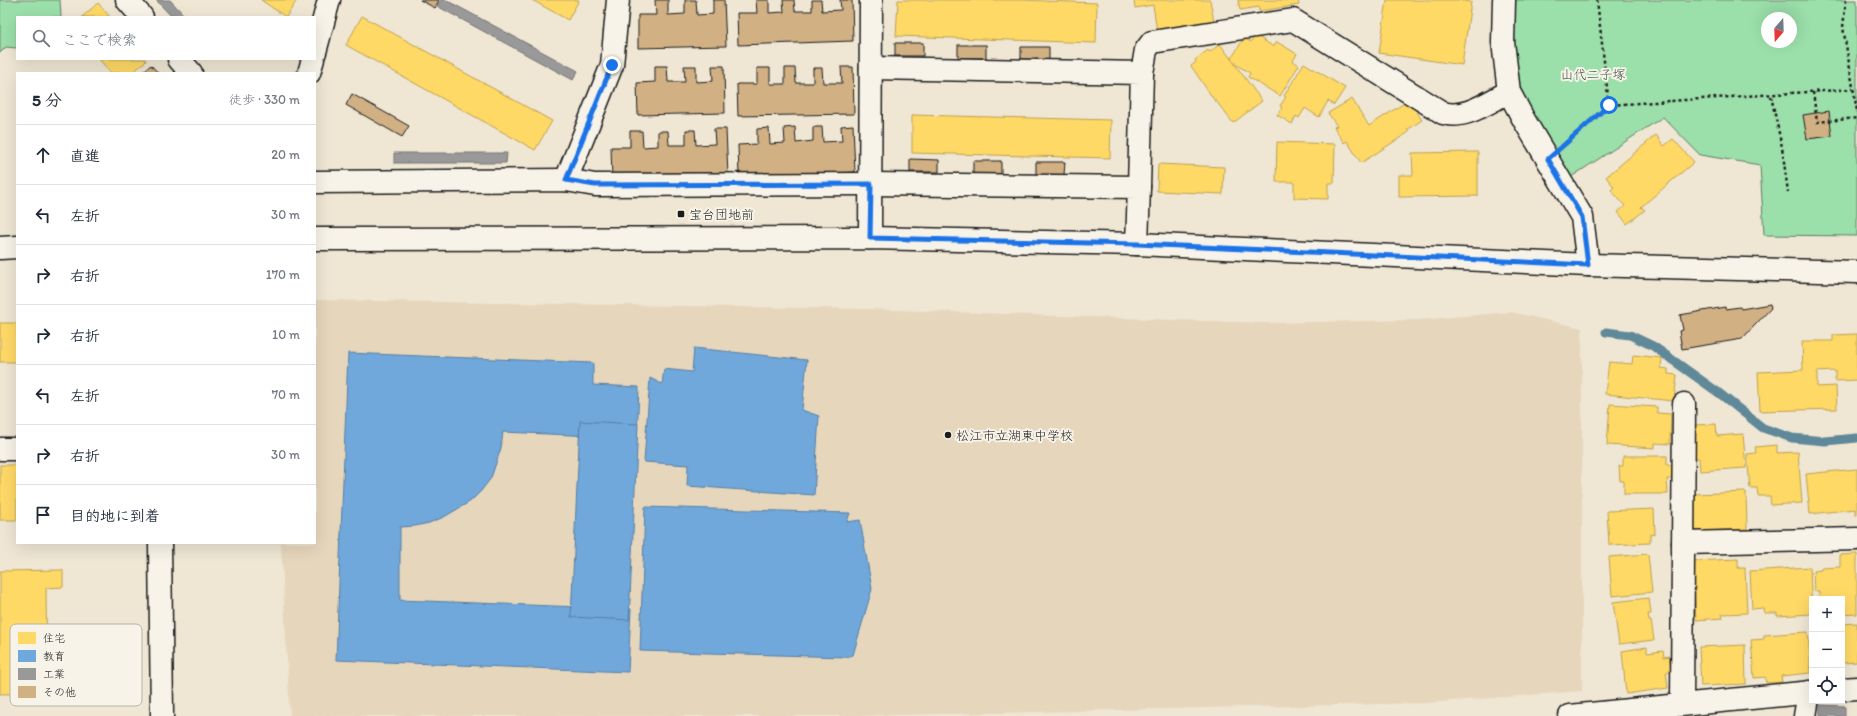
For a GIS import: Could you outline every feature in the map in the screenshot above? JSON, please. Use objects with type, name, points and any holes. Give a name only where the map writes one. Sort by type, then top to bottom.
[{"type":"street","points":[[127,0],[141,16]]},
{"type":"street","points":[[316,48],[329,0]]},
{"type":"street","points":[[566,180],[612,65],[618,0]]},
{"type":"street","points":[[870,238],[871,0]]},
{"type":"street","points":[[1504,0],[1503,42],[1510,92],[1582,217],[1588,265]]},
{"type":"street","points":[[1137,244],[1142,73],[1146,50],[1152,42],[1293,20],[1443,113],[1454,116],[1463,114],[1510,92]]},
{"type":"street","points":[[180,60],[190,72]]},
{"type":"street","points":[[310,72],[313,60]]},
{"type":"street","points":[[871,68],[1142,73]]},
{"type":"street","points":[[316,182],[566,180],[595,185],[871,184],[1139,187]]},
{"type":"street","points":[[316,240],[870,238],[1137,244],[1588,265],[1857,272]]},
{"type":"street","points":[[0,248],[16,247]]},
{"type":"street","points":[[1682,704],[1684,404]]},
{"type":"street","points":[[0,449],[16,449]]},
{"type":"street","points":[[1682,543],[1857,539]]},
{"type":"street","points":[[160,544],[162,716]]},
{"type":"street","points":[[1845,689],[1857,688]]},
{"type":"street","points":[[1570,716],[1642,712],[1682,704],[1809,692]]},
{"type":"street","points":[[1805,716],[1809,697]]},
{"type":"path","points":[[1597,0],[1609,105]]},
{"type":"path","points":[[1846,0],[1843,27],[1857,111]]},
{"type":"path","points":[[1548,159],[1609,105],[1853,89]]},
{"type":"path","points":[[1813,92],[1817,122],[1857,118]]},
{"type":"path","points":[[1770,96],[1788,192]]},
{"type":"shaded area","name":"松江市立湖東中学校","points":[[316,300],[865,309],[1263,323],[1419,320],[1510,312],[1582,328],[1582,691],[1426,703],[852,716],[290,716],[281,544],[316,544]]},
{"type":"green space","points":[[0,0],[60,0],[61,16],[16,16],[16,48],[6,47],[0,53]]},
{"type":"green space","name":"山代二子塚","points":[[1509,0],[1857,0],[1857,236],[1764,235],[1760,165],[1700,155],[1663,117],[1571,177],[1552,152],[1514,83]]},
{"type":"building: 住宅","points":[[261,0],[297,0],[287,16]]},
{"type":"building: 住宅","points":[[532,0],[579,0],[568,20]]},
{"type":"building: 住宅","points":[[898,0],[1021,0],[1097,3],[1096,43],[896,36]]},
{"type":"building: 住宅","points":[[1134,0],[1210,0],[1214,22],[1157,31],[1153,5],[1135,8]]},
{"type":"building: 住宅","points":[[1238,0],[1298,0],[1299,5],[1259,11],[1259,7],[1240,10]]},
{"type":"building: 住宅","points":[[1387,0],[1457,0],[1471,2],[1462,65],[1379,53]]},
{"type":"building: 住宅","points":[[98,3],[109,16],[83,16]]},
{"type":"building: 住宅","points":[[362,16],[552,121],[535,150],[346,45]]},
{"type":"building: 住宅","points":[[1255,35],[1274,47],[1277,42],[1297,54],[1293,61],[1299,65],[1280,96],[1248,77],[1250,73],[1235,64],[1236,62],[1231,59],[1244,38],[1251,42]]},
{"type":"building: 住宅","points":[[1220,44],[1262,101],[1233,123],[1215,101],[1191,66],[1196,62],[1195,60],[1208,50],[1210,52]]},
{"type":"building: 住宅","points":[[100,60],[146,61],[133,72],[110,72]]},
{"type":"building: 住宅","points":[[1304,63],[1345,88],[1334,105],[1328,101],[1319,117],[1305,108],[1299,118],[1296,116],[1292,124],[1277,115],[1282,108],[1280,106],[1286,97],[1284,96]]},
{"type":"building: 住宅","points":[[1352,99],[1369,126],[1409,100],[1422,120],[1407,130],[1409,132],[1361,163],[1347,141],[1344,143],[1334,127],[1337,126],[1328,113]]},
{"type":"building: 住宅","points":[[912,115],[1111,120],[1110,158],[912,153]]},
{"type":"building: 住宅","points":[[1656,135],[1664,146],[1673,139],[1694,162],[1641,207],[1645,210],[1627,224],[1618,212],[1625,206],[1611,190],[1614,187],[1606,177]]},
{"type":"building: 住宅","points":[[1277,142],[1335,144],[1334,183],[1328,183],[1328,199],[1294,198],[1294,182],[1276,182]]},
{"type":"building: 住宅","points":[[1478,152],[1478,196],[1399,197],[1399,175],[1413,175],[1412,153]]},
{"type":"building: 住宅","points":[[1158,164],[1224,167],[1223,194],[1157,191]]},
{"type":"building: 住宅","points":[[0,323],[16,323],[16,362],[0,362]]},
{"type":"building: 住宅","points":[[1857,334],[1857,380],[1835,381],[1835,371],[1817,372],[1817,387],[1836,386],[1837,409],[1760,411],[1758,372],[1803,370],[1802,341],[1833,341],[1833,335]]},
{"type":"building: 住宅","points":[[1633,355],[1662,358],[1661,368],[1668,369],[1668,374],[1677,375],[1674,401],[1605,394],[1609,362],[1632,364]]},
{"type":"building: 住宅","points":[[1610,404],[1657,407],[1657,413],[1671,414],[1670,444],[1655,443],[1655,448],[1607,445]]},
{"type":"building: 住宅","points":[[1716,424],[1717,436],[1743,434],[1746,468],[1700,471],[1699,458],[1695,458],[1693,425]]},
{"type":"building: 住宅","points":[[1777,445],[1777,453],[1798,452],[1802,503],[1771,505],[1770,496],[1758,496],[1757,488],[1750,488],[1747,454],[1756,453],[1755,447]]},
{"type":"building: 住宅","points":[[1623,456],[1667,456],[1667,465],[1673,465],[1673,479],[1667,479],[1668,494],[1624,494],[1624,481],[1620,481],[1619,466],[1623,466]]},
{"type":"building: 住宅","points":[[0,465],[16,465],[16,520],[0,520]]},
{"type":"building: 住宅","points":[[1857,469],[1857,515],[1855,515],[1855,509],[1810,514],[1806,474]]},
{"type":"building: 住宅","points":[[1746,492],[1747,529],[1695,531],[1694,494]]},
{"type":"building: 住宅","points":[[1654,509],[1655,534],[1650,535],[1650,543],[1609,545],[1607,511]]},
{"type":"building: 住宅","points":[[1648,554],[1652,592],[1612,596],[1609,557]]},
{"type":"building: 住宅","points":[[1857,554],[1857,614],[1845,615],[1845,596],[1819,596],[1819,591],[1814,591],[1813,571],[1821,570],[1821,568],[1840,567],[1840,555]]},
{"type":"building: 住宅","points":[[1738,559],[1738,568],[1745,568],[1747,613],[1722,614],[1723,618],[1696,620],[1693,561]]},
{"type":"building: 住宅","points":[[1810,567],[1811,596],[1809,596],[1809,614],[1777,616],[1777,613],[1764,613],[1763,608],[1752,609],[1750,571]]},
{"type":"building: 住宅","points":[[63,570],[63,587],[46,588],[46,624],[10,624],[10,694],[0,694],[0,571]]},
{"type":"building: 住宅","points":[[1649,598],[1651,614],[1648,614],[1649,621],[1651,621],[1654,640],[1619,644],[1613,602]]},
{"type":"building: 住宅","points":[[1857,623],[1857,662],[1845,663],[1845,624]]},
{"type":"building: 住宅","points":[[1808,632],[1809,673],[1781,676],[1782,682],[1766,683],[1765,677],[1754,678],[1751,640],[1764,639],[1764,635]]},
{"type":"building: 住宅","points":[[1745,645],[1746,684],[1701,686],[1699,647]]},
{"type":"building: 住宅","points":[[1647,647],[1647,653],[1663,651],[1664,657],[1669,656],[1671,672],[1666,672],[1668,688],[1626,694],[1622,651]]},
{"type":"building: 教育","points":[[694,348],[807,360],[802,410],[819,416],[814,495],[687,486],[688,465],[644,462],[650,378],[662,384],[664,369],[692,372]]},
{"type":"building: 教育","points":[[348,353],[593,363],[593,385],[639,387],[637,438],[503,432],[501,448],[491,478],[471,501],[444,517],[429,523],[400,527],[400,600],[631,609],[628,672],[336,660]]},
{"type":"building: 教育","points":[[580,421],[638,424],[629,620],[571,617]]},
{"type":"building: 教育","points":[[645,507],[850,513],[847,522],[860,520],[872,589],[853,655],[846,657],[640,651]]},
{"type":"building: 工業","points":[[156,0],[170,0],[185,16],[171,16]]},
{"type":"building: 工業","points":[[441,0],[446,0],[578,71],[573,80],[437,6]]},
{"type":"building: 工業","points":[[394,153],[507,153],[506,163],[394,163]]},
{"type":"building: 工業","points":[[1820,705],[1845,706],[1845,716],[1820,716]]},
{"type":"building: その他","points":[[420,0],[439,0],[435,8]]},
{"type":"building: その他","points":[[655,0],[668,0],[668,15],[685,14],[685,0],[696,0],[697,15],[713,14],[713,0],[724,0],[726,46],[638,48],[638,15],[656,15]]},
{"type":"building: その他","points":[[756,0],[769,0],[769,13],[784,12],[783,0],[794,0],[795,11],[812,11],[812,0],[821,0],[822,11],[841,10],[840,0],[852,0],[853,41],[738,45],[737,13],[757,13]]},
{"type":"building: その他","points":[[895,43],[923,43],[923,56],[895,56]]},
{"type":"building: その他","points":[[958,45],[986,45],[986,58],[958,58]]},
{"type":"building: その他","points":[[1021,47],[1049,47],[1049,60],[1021,59]]},
{"type":"building: その他","points":[[151,65],[157,72],[142,72]]},
{"type":"building: その他","points":[[655,66],[667,66],[668,82],[685,82],[684,66],[696,66],[696,82],[713,81],[712,66],[724,66],[725,113],[638,115],[637,83],[655,82]]},
{"type":"building: その他","points":[[841,67],[853,67],[854,114],[738,116],[737,84],[757,84],[757,68],[770,68],[770,84],[785,84],[785,68],[795,68],[796,83],[813,83],[813,68],[822,68],[823,83],[842,83]]},
{"type":"building: その他","points":[[352,94],[409,126],[402,137],[346,105]]},
{"type":"building: その他","points":[[1829,111],[1832,136],[1807,139],[1803,115]]},
{"type":"building: その他","points":[[853,125],[855,172],[739,177],[738,145],[757,144],[757,129],[769,128],[770,144],[785,143],[784,128],[795,127],[796,143],[813,141],[813,127],[822,127],[823,142],[842,141],[841,126]]},
{"type":"building: その他","points":[[714,129],[726,129],[728,176],[612,180],[611,147],[630,147],[630,131],[642,131],[643,147],[658,146],[658,131],[668,131],[669,145],[686,145],[686,130],[695,130],[696,145],[715,144]]},
{"type":"building: その他","points":[[910,159],[939,160],[939,172],[910,172]]},
{"type":"building: その他","points":[[973,161],[1001,161],[1001,174],[973,174]]},
{"type":"building: その他","points":[[1036,162],[1065,162],[1064,175],[1036,175]]},
{"type":"building: その他","points":[[1770,304],[1771,308],[1742,339],[1682,349],[1679,331],[1683,330],[1680,315],[1725,307],[1725,309],[1740,307],[1741,309]]},
{"type":"waterway","points":[[1606,332],[1630,335],[1653,346],[1719,393],[1763,428],[1792,438],[1825,441],[1857,438]]},
{"type":"place","name":"宝台団地前","points":[[681,214]]},
{"type":"place","name":"松江市立湖東中学校","points":[[948,435]]},
{"type":"route","points":[[612,65],[566,180],[595,185],[871,184],[870,238],[1137,244],[1588,265],[1582,217],[1548,159],[1609,105]]}]
